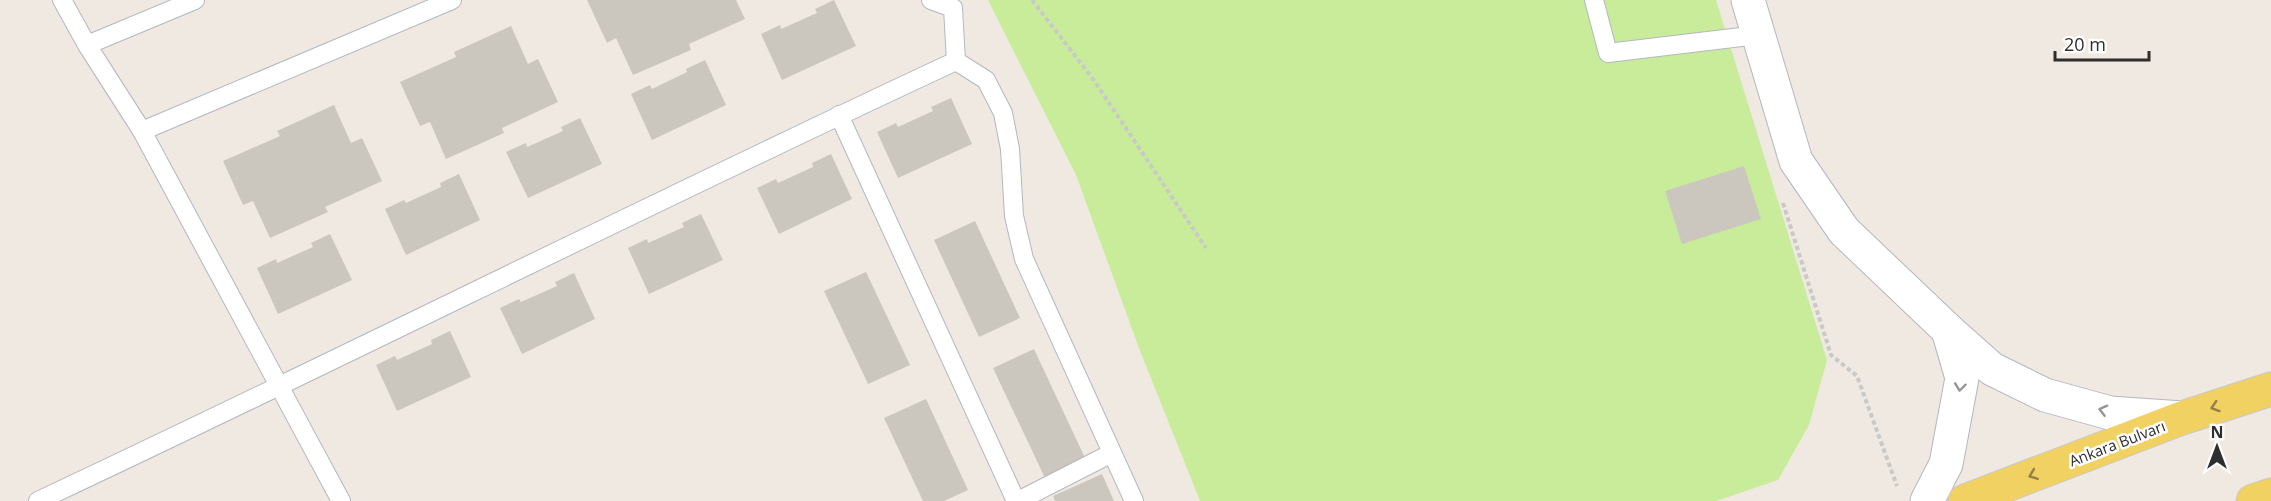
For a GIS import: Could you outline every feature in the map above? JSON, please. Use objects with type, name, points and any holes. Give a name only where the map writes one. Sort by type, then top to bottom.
[{"type":"main road","name":"Ankara Bulvarı","points":[[1965,501],[2182,418],[2271,389]]},
{"type":"main road","points":[[2253,501],[2271,495]]},
{"type":"street","points":[[1748,0],[1796,161],[1844,231],[1992,369],[2045,395],[2110,413],[2182,418]]},
{"type":"street","points":[[1913,496],[1946,464],[1962,378],[1948,330]]},
{"type":"lane","points":[[62,0],[87,45],[142,131],[341,501]]},
{"type":"lane","points":[[87,45],[195,0]]},
{"type":"lane","points":[[142,131],[452,0]]},
{"type":"lane","points":[[931,0],[954,8],[956,61]]},
{"type":"lane","points":[[1594,0],[1608,53],[1758,35]]},
{"type":"lane","points":[[38,501],[956,61]]},
{"type":"lane","points":[[956,61],[986,80],[1003,113],[1010,149],[1014,216],[1024,259],[1134,501]]},
{"type":"lane","points":[[840,115],[1017,501],[1112,453]]},
{"type":"path","points":[[1032,0],[1093,78],[1206,248]]},
{"type":"path","points":[[1781,196],[1831,355],[1857,376],[1885,454],[1913,496]]},
{"type":"green space","points":[[988,0],[1716,0],[1827,360],[1809,425],[1778,480],[1716,501],[1200,501],[1139,348],[1076,175]]},
{"type":"building","points":[[587,0],[736,0],[745,19],[689,44],[691,50],[633,75],[616,38],[607,43]]},
{"type":"building","points":[[834,0],[856,46],[782,80],[761,34],[780,25],[781,29],[817,13],[815,9]]},
{"type":"building","points":[[511,26],[528,64],[538,59],[558,102],[502,128],[504,133],[446,159],[430,122],[420,126],[400,82],[456,57],[454,52]]},
{"type":"building","points":[[705,60],[726,105],[652,140],[631,94],[650,85],[652,89],[687,72],[686,69]]},
{"type":"building","points":[[951,98],[972,144],[898,178],[877,132],[896,123],[898,127],[933,111],[931,107]]},
{"type":"building","points":[[334,105],[351,143],[362,138],[382,181],[325,207],[328,212],[270,238],[253,201],[243,205],[223,161],[280,136],[277,131]]},
{"type":"building","points":[[580,118],[602,164],[528,198],[506,152],[526,143],[527,147],[563,131],[561,127]]},
{"type":"building","points":[[831,154],[852,199],[779,234],[757,188],[776,179],[778,183],[813,167],[812,163]]},
{"type":"building","points":[[1744,166],[1761,219],[1682,244],[1665,191]]},
{"type":"building","points":[[459,174],[480,220],[406,255],[385,209],[404,200],[406,203],[441,187],[440,183]]},
{"type":"building","points":[[701,214],[723,260],[649,294],[628,248],[647,239],[648,243],[684,227],[682,223]]},
{"type":"building","points":[[975,221],[1020,318],[979,337],[934,240]]},
{"type":"building","points":[[330,234],[352,280],[278,314],[257,268],[276,259],[277,263],[313,247],[311,243]]},
{"type":"building","points":[[866,272],[910,365],[868,384],[824,291]]},
{"type":"building","points":[[574,273],[595,319],[522,354],[500,308],[519,299],[521,302],[557,286],[555,282]]},
{"type":"building","points":[[450,331],[471,377],[397,411],[376,365],[395,356],[397,360],[432,344],[431,340]]},
{"type":"building","points":[[1034,349],[1086,460],[1045,478],[993,368]]},
{"type":"building","points":[[926,399],[968,490],[944,501],[923,501],[884,418]]},
{"type":"building","points":[[1102,474],[1114,501],[1055,501],[1053,496]]}]
